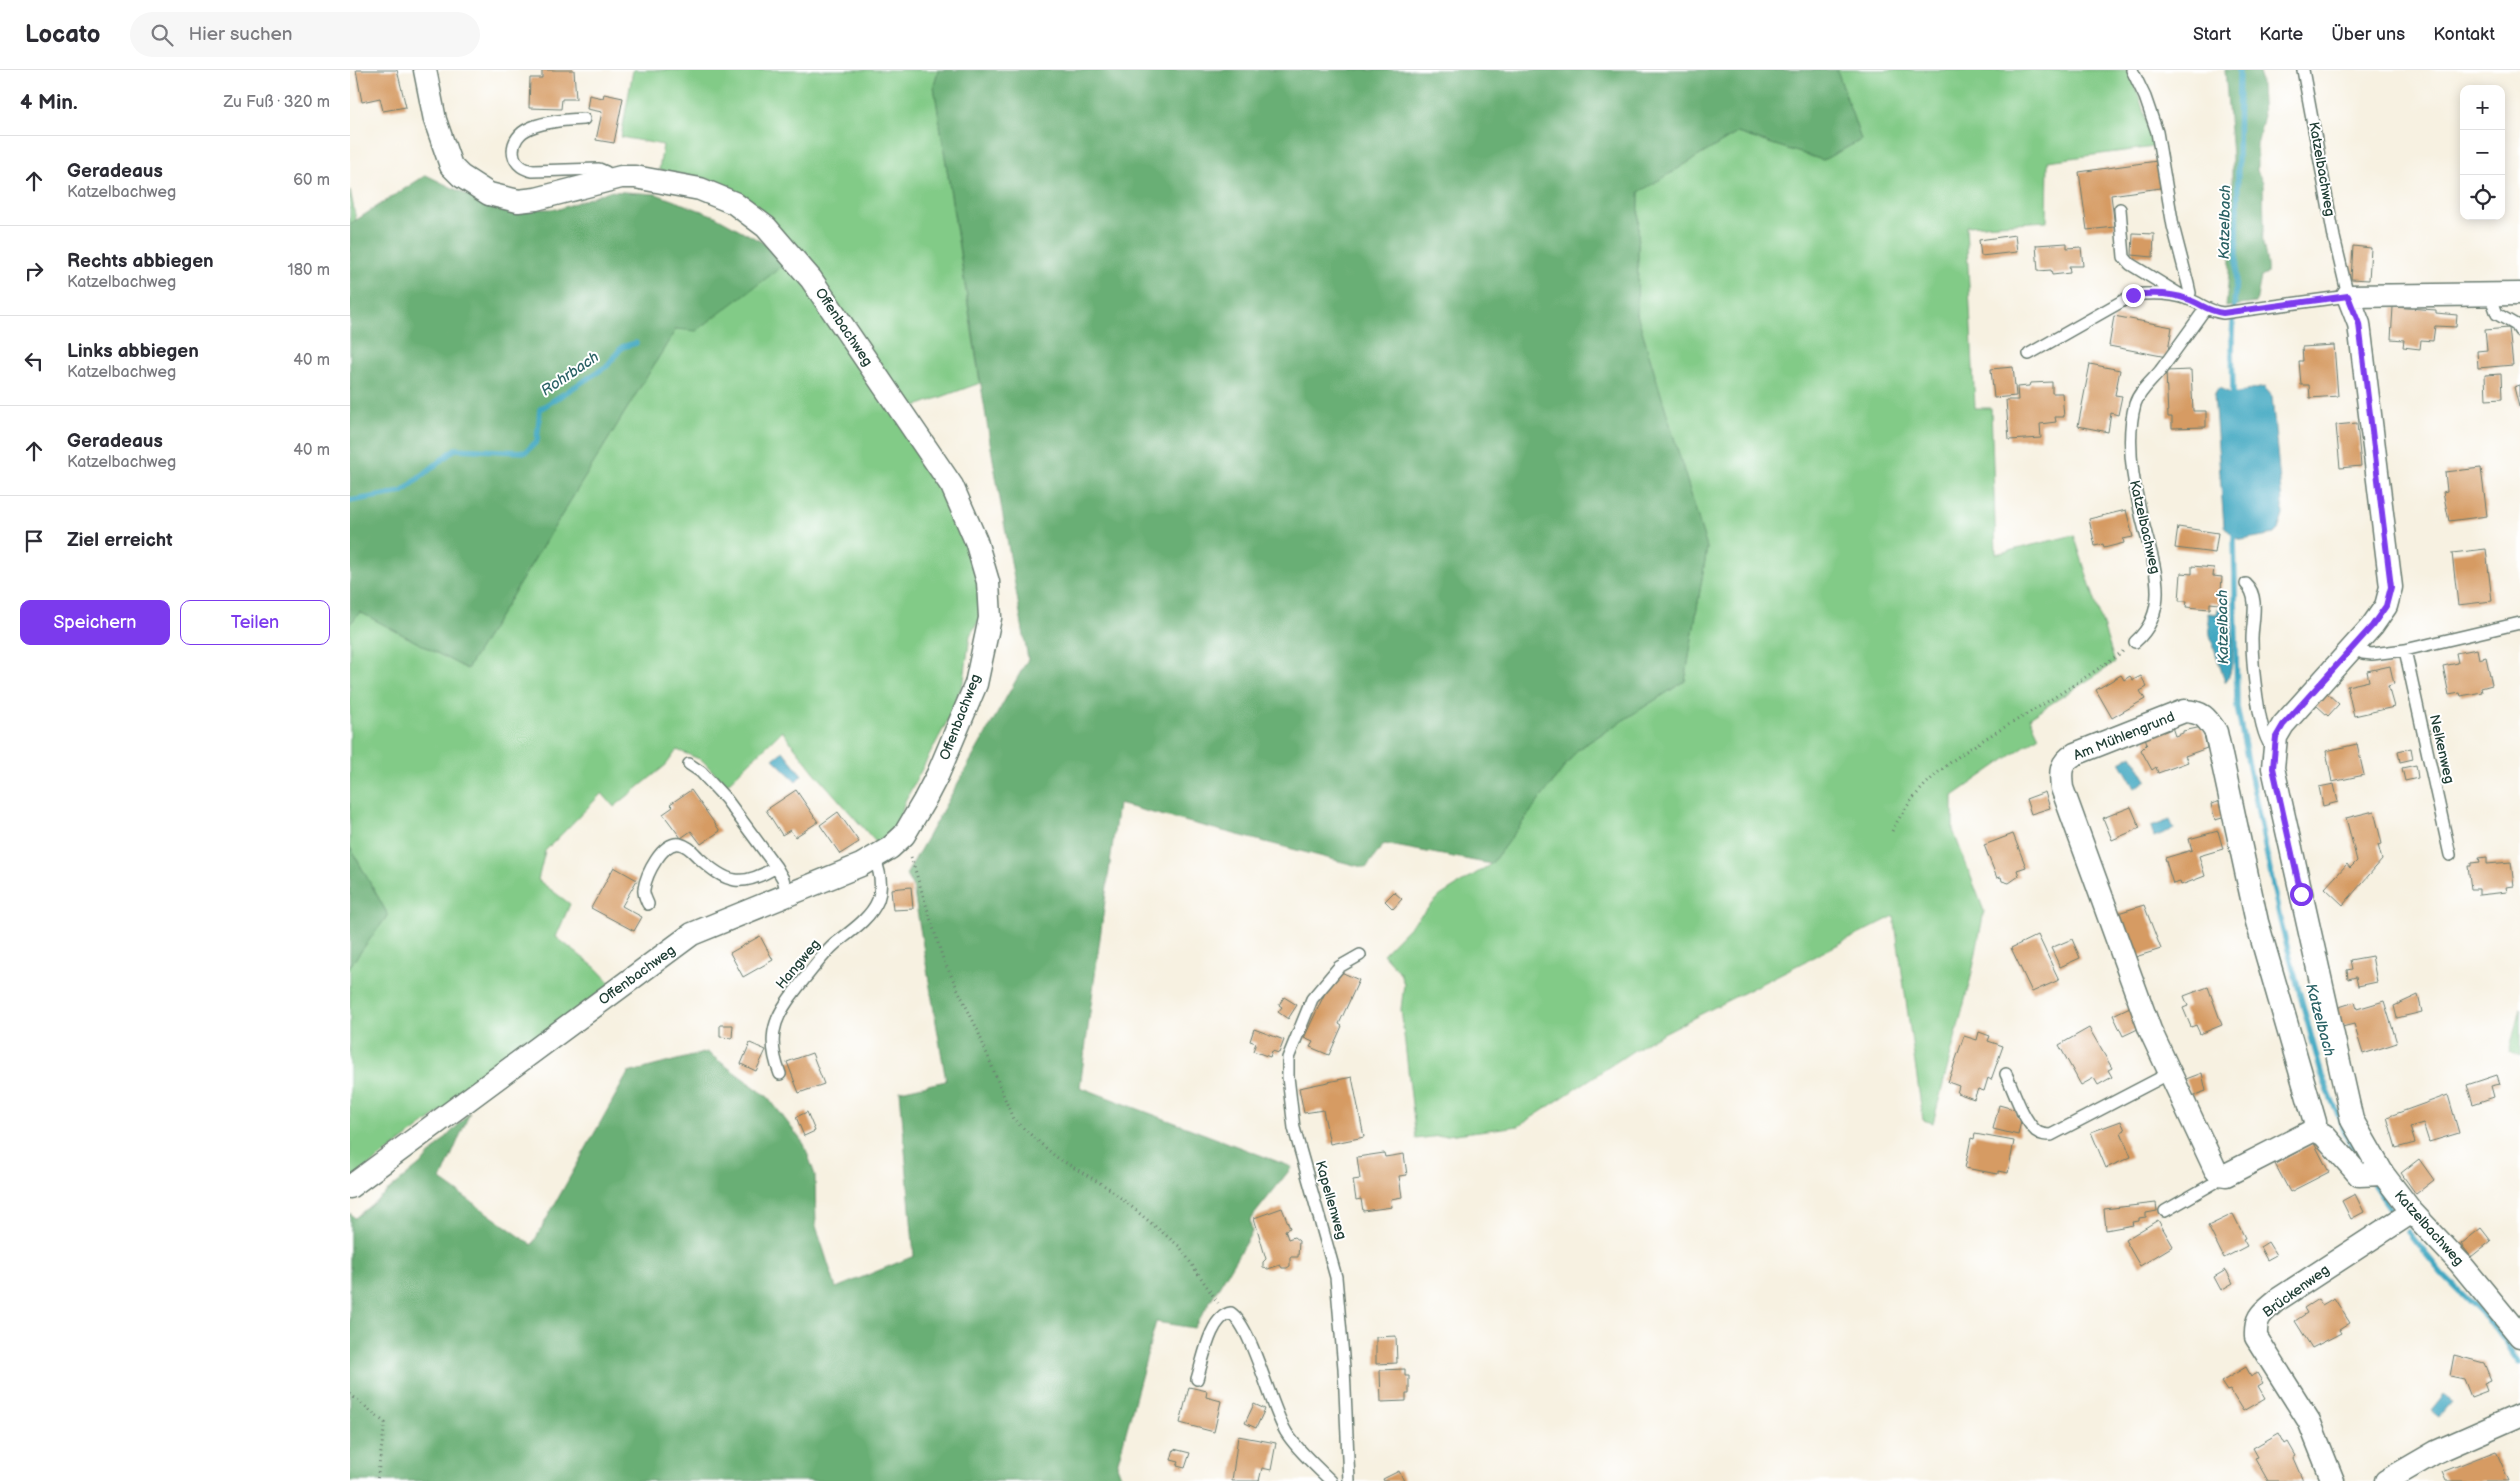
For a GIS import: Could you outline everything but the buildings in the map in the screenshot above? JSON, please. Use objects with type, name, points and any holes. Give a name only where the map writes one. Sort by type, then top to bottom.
[{"type":"street","name":"Offenbachweg","points":[[350,1187],[692,934],[788,897],[875,859],[904,834],[938,774],[976,684],[990,618],[988,582],[976,541],[952,486],[811,279],[766,227],[734,203],[700,189],[635,177],[609,180],[527,200],[518,201],[489,194],[462,176],[451,166],[435,120],[425,70]]},
{"type":"street","points":[[2348,296],[2520,294]]},
{"type":"street","name":"Katzelbachweg","points":[[2348,296],[2359,324],[2391,587],[2386,606],[2353,647],[2283,725],[2276,737],[2273,768],[2352,1120],[2383,1174],[2412,1212],[2460,1263],[2520,1336]]},
{"type":"street","name":"Am Mühlengrund","points":[[2219,1174],[2150,1030],[2105,912],[2062,788],[2060,771],[2065,760],[2075,754],[2184,711],[2197,711],[2208,719],[2216,732],[2257,922],[2315,1122],[2314,1130]]},
{"type":"street","points":[[2219,1174],[2226,1175],[2314,1130],[2324,1135],[2360,1175],[2383,1174]]},
{"type":"street","name":"Brückenweg","points":[[2333,1481],[2309,1421],[2256,1336],[2255,1324],[2260,1315],[2277,1300],[2412,1212]]},
{"type":"street","points":[[2386,1481],[2436,1452],[2520,1415]]},
{"type":"lane","points":[[2132,70],[2145,97],[2157,132],[2173,226],[2190,293],[2187,299]]},
{"type":"lane","name":"Katzelbachweg","points":[[2304,70],[2334,236],[2348,296]]},
{"type":"lane","points":[[584,119],[552,122],[529,128],[520,135],[515,146],[512,154],[515,163],[522,169],[533,171],[599,169],[606,172],[609,180]]},
{"type":"lane","points":[[2120,209],[2124,257],[2130,264],[2205,309],[2223,313],[2348,296]]},
{"type":"lane","points":[[2029,354],[2124,298],[2149,293],[2187,299]]},
{"type":"lane","points":[[2490,295],[2496,314],[2516,325],[2520,331]]},
{"type":"lane","name":"Katzelbachweg","points":[[2136,642],[2152,623],[2158,592],[2154,559],[2140,510],[2133,474],[2131,442],[2135,403],[2205,309]]},
{"type":"lane","points":[[2246,584],[2254,595],[2252,640],[2257,698],[2264,734],[2268,744],[2274,748]]},
{"type":"lane","points":[[2353,647],[2363,653],[2372,654],[2405,650],[2520,623]]},
{"type":"lane","name":"Nelkenweg","points":[[2405,650],[2450,855]]},
{"type":"lane","points":[[689,764],[701,772],[726,799],[776,867],[783,879],[788,897]]},
{"type":"lane","points":[[648,904],[644,894],[648,876],[667,848],[677,844],[687,846],[714,869],[734,881],[748,881],[776,867]]},
{"type":"lane","name":"Hangweg","points":[[780,1074],[773,1048],[776,1016],[823,956],[872,911],[878,900],[881,887],[875,859]]},
{"type":"lane","name":"Kapellenweg","points":[[1349,1481],[1344,1368],[1336,1277],[1294,1128],[1288,1078],[1288,1058],[1312,999],[1339,967],[1360,955]]},
{"type":"lane","points":[[2006,1074],[2025,1114],[2036,1131],[2042,1135],[2051,1135],[2170,1073]]},
{"type":"lane","points":[[2165,1211],[2214,1183],[2219,1174]]},
{"type":"lane","points":[[1197,1378],[1213,1326],[1226,1314],[1231,1313],[1238,1320],[1263,1374],[1286,1432],[1331,1481]]},
{"type":"path","points":[[1892,831],[1900,816],[1918,792],[1959,755],[1985,737],[2085,679],[2136,642]]},
{"type":"path","points":[[904,834],[943,959],[977,1029],[1013,1119],[1056,1157],[1110,1189],[1180,1247],[1226,1314]]},
{"type":"path","points":[[350,1394],[385,1423],[377,1481]]},
{"type":"green space","points":[[633,70],[938,70],[934,86],[980,383],[908,409],[806,259],[753,203],[711,180],[659,170],[663,145],[621,137]]},
{"type":"green space","points":[[938,70],[1837,70],[1861,140],[1823,160],[1737,133],[1639,192],[1637,314],[1707,548],[1685,681],[1578,749],[1491,864],[1384,844],[1366,868],[1118,804],[1080,1087],[1292,1167],[1250,1220],[1252,1232],[1194,1328],[1156,1322],[1117,1465],[1123,1481],[350,1481],[350,1213],[355,1218],[422,1163],[470,1112],[441,1180],[532,1245],[628,1073],[707,1052],[768,1097],[804,1144],[815,1175],[816,1226],[836,1288],[914,1256],[900,1091],[946,1081],[913,887],[906,875],[1028,659],[990,442],[934,86]]},
{"type":"green space","points":[[1837,70],[2128,70],[2139,96],[2154,147],[2048,161],[2047,221],[1966,226],[1975,408],[1991,408],[1996,554],[2074,535],[2115,663],[2030,717],[2039,736],[1953,796],[1953,830],[1984,911],[1972,973],[1933,1123],[1923,1120],[1894,916],[1648,1041],[1519,1126],[1416,1139],[1401,1009],[1404,984],[1400,973],[1383,954],[1440,896],[1491,864],[1578,749],[1685,681],[1707,548],[1637,314],[1639,192],[1737,133],[1823,160],[1861,140]]},
{"type":"green space","points":[[2225,70],[2260,70],[2263,119],[2257,145],[2257,171],[2263,182],[2263,239],[2267,268],[2267,274],[2261,277],[2256,303],[2226,307],[2232,237],[2232,155]]},
{"type":"green space","points":[[426,175],[496,209],[559,209],[609,191],[656,194],[715,216],[769,246],[784,265],[696,331],[676,329],[467,669],[360,612],[350,624],[350,224]]},
{"type":"green space","points":[[350,190],[356,220],[350,224]]},
{"type":"green space","points":[[794,263],[942,484],[978,569],[980,619],[970,635],[964,680],[949,718],[905,801],[899,822],[881,848],[815,773],[782,731],[726,785],[702,760],[677,750],[666,765],[614,807],[602,793],[545,851],[538,880],[570,904],[556,937],[596,968],[611,984],[350,1180],[350,966],[388,915],[350,847],[350,624],[360,612],[467,669],[676,329],[784,265]]},
{"type":"green space","points":[[350,847],[388,915],[350,966]]},
{"type":"green space","points":[[2520,1008],[2520,1057],[2509,1053]]},
{"type":"water","points":[[2264,387],[2272,396],[2283,515],[2278,530],[2274,534],[2242,540],[2234,537],[2224,526],[2214,395],[2219,388],[2233,394]]},
{"type":"water","points":[[2218,609],[2229,611],[2231,627],[2233,648],[2231,669],[2229,677],[2225,682],[2210,635],[2208,613],[2217,614]]},
{"type":"water","points":[[783,751],[802,775],[796,781],[773,759]]},
{"type":"water","points":[[2132,755],[2147,780],[2135,788],[2120,762]]},
{"type":"water","points":[[2170,820],[2174,829],[2154,837],[2151,827]]},
{"type":"water","points":[[2444,1395],[2452,1402],[2439,1417],[2431,1411]]},
{"type":"waterway","name":"Katzelbach","points":[[2233,400],[2232,337],[2237,262],[2239,70]]},
{"type":"waterway","name":"Rohrbach","points":[[350,501],[402,492],[455,449],[526,452],[537,441],[540,409],[607,366],[622,347],[636,343]]},
{"type":"waterway","name":"Katzelbach","points":[[2234,529],[2237,707],[2280,920],[2322,1076],[2348,1140],[2361,1162]]},
{"type":"waterway","name":"Katzelbach","points":[[2374,1185],[2393,1213]]},
{"type":"waterway","name":"Katzelbach","points":[[2408,1232],[2442,1274],[2496,1328],[2520,1362]]},
{"type":"route","points":[[2133,295],[2149,293],[2187,299],[2212,312],[2223,313],[2348,296],[2359,324],[2391,587],[2386,606],[2372,626],[2283,725],[2276,737],[2273,768],[2301,894]]}]
